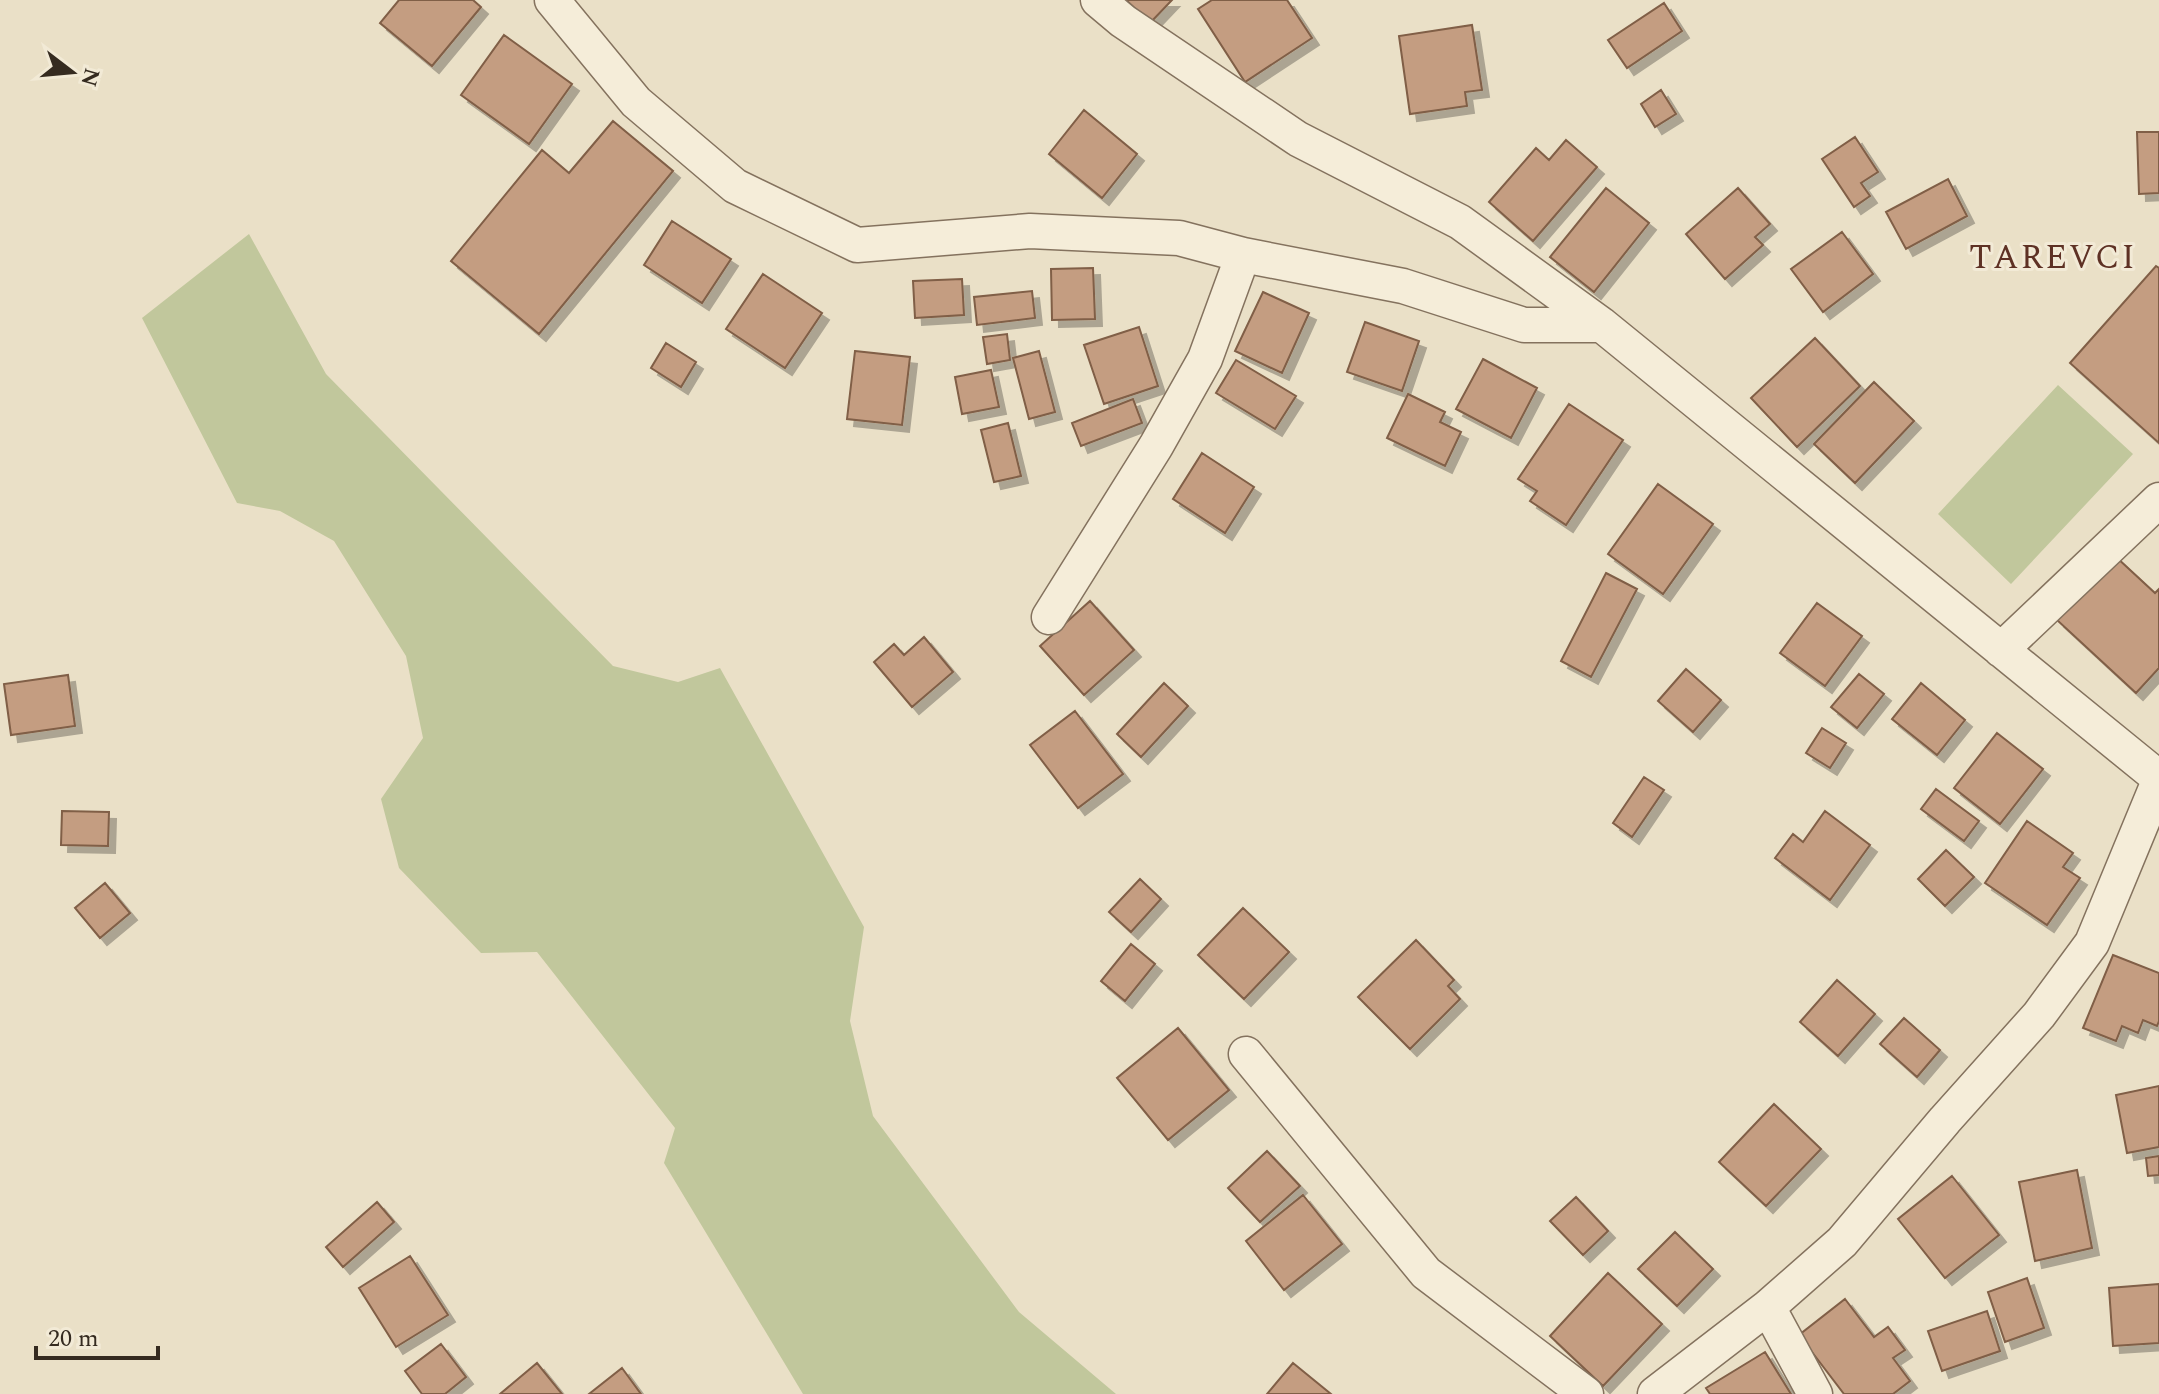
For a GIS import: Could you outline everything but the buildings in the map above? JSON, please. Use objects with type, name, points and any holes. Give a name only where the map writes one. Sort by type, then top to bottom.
[{"type":"street","points":[[552,0],[636,102],[735,186],[857,245],[1030,231],[1179,238],[1243,255],[1403,286],[1524,325],[1602,325]]},
{"type":"street","points":[[1098,0],[1123,21],[1298,139],[1460,222],[1602,325],[2159,780],[2092,943],[2039,1015],[1842,1242],[1768,1307],[1655,1394]]},
{"type":"street","points":[[1049,617],[1156,446],[1205,359],[1243,255]]},
{"type":"street","points":[[2001,650],[2159,500]]},
{"type":"street","points":[[1246,1054],[1426,1273],[1586,1394]]},
{"type":"street","points":[[1768,1307],[1815,1394]]},
{"type":"green space","points":[[249,234],[326,374],[613,666],[678,682],[720,668],[864,927],[850,1021],[873,1116],[1019,1312],[1116,1394],[803,1394],[664,1163],[675,1128],[537,952],[481,953],[399,868],[381,799],[423,738],[406,656],[334,541],[280,511],[237,503],[142,318]]},
{"type":"green space","points":[[2058,385],[2133,454],[2011,584],[1938,514]]},
{"type":"district","name":"TAREVCI","points":[[2053,256]]}]
